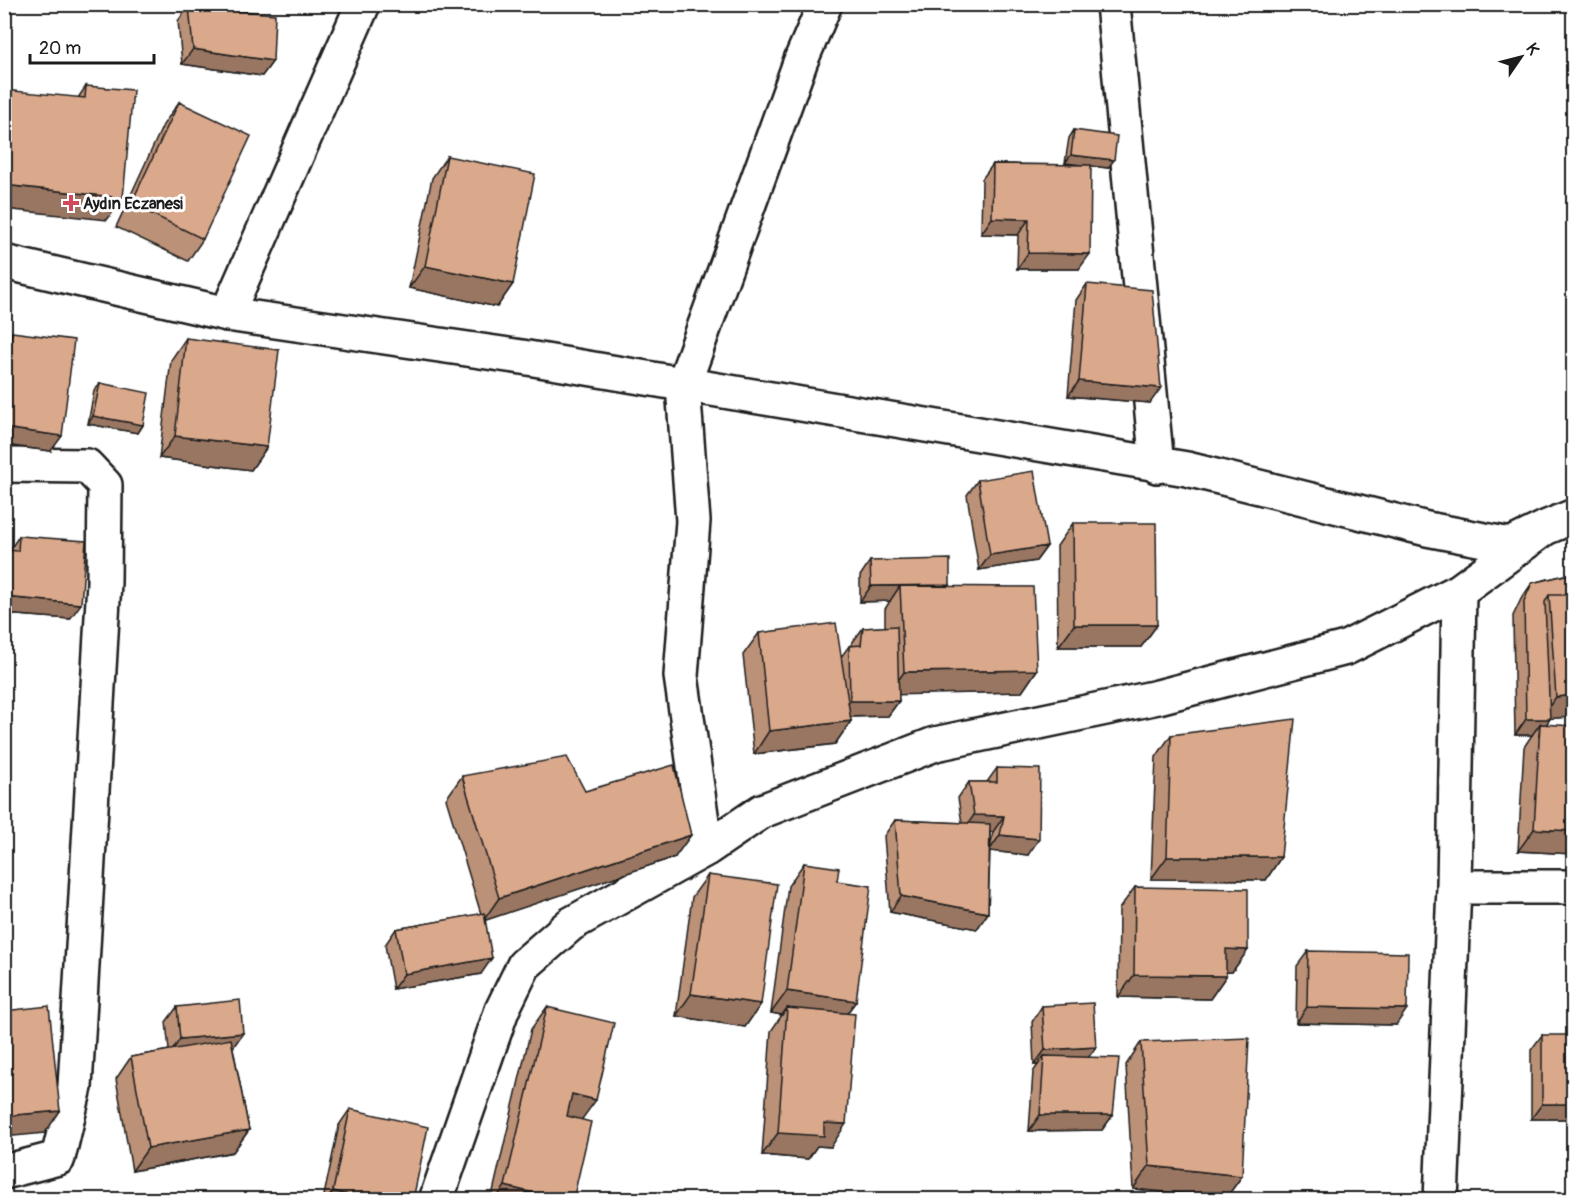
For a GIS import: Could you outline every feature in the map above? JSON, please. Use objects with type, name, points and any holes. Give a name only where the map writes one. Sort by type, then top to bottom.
[{"type":"street","points":[[227,314],[363,4]]},
{"type":"street","points":[[706,849],[681,676],[693,521],[683,386],[801,60],[825,4]]},
{"type":"street","points":[[1113,4],[1157,466]]},
{"type":"street","points":[[4,262],[227,314],[522,357],[1187,470],[1427,530],[1510,545],[1559,522]]},
{"type":"street","points":[[4,465],[87,466],[105,485],[104,582],[75,1087],[58,1158],[4,1173]]},
{"type":"street","points":[[436,1200],[502,1010],[524,965],[571,924],[706,849],[762,811],[934,744],[1158,697],[1346,648],[1459,591],[1559,522]]},
{"type":"street","points":[[1441,1200],[1454,887],[1459,591]]},
{"type":"street","points":[[1454,887],[1574,886]]},
{"type":"building","points":[[189,6],[275,14],[273,61],[193,49]]},
{"type":"building","points":[[86,86],[133,90],[123,198],[4,185],[4,90],[85,98]]},
{"type":"building","points":[[179,102],[251,136],[203,239],[131,204]]},
{"type":"building","points":[[1074,130],[1117,136],[1114,160],[1071,155]]},
{"type":"building","points":[[447,156],[535,174],[513,284],[425,266]]},
{"type":"building","points":[[993,164],[1091,165],[1090,254],[1028,253],[1029,219],[992,218]]},
{"type":"building","points":[[1087,284],[1152,290],[1161,388],[1079,381]]},
{"type":"building","points":[[12,332],[74,340],[62,436],[4,428],[4,385]]},
{"type":"building","points":[[186,338],[279,350],[267,447],[175,436]]},
{"type":"building","points":[[4,341],[11,342],[4,372]]},
{"type":"building","points":[[100,383],[149,393],[143,425],[93,416]]},
{"type":"building","points":[[1034,471],[1047,546],[990,555],[978,480]]},
{"type":"building","points":[[1073,523],[1156,523],[1157,625],[1074,625]]},
{"type":"building","points":[[19,536],[86,541],[81,604],[4,597],[4,550],[18,551]]},
{"type":"building","points":[[950,559],[950,585],[871,586],[870,561]]},
{"type":"building","points":[[1574,573],[1574,595],[1549,595],[1545,602],[1550,719],[1526,719],[1524,601],[1532,583]]},
{"type":"building","points":[[900,586],[1033,587],[1037,670],[904,672]]},
{"type":"building","points":[[1549,595],[1574,595],[1574,695],[1556,697]]},
{"type":"building","points":[[836,623],[851,721],[769,731],[759,633]]},
{"type":"building","points":[[897,626],[899,701],[850,701],[849,646],[861,645],[863,628]]},
{"type":"building","points":[[1295,719],[1281,857],[1167,857],[1171,735]]},
{"type":"building","points":[[1540,724],[1574,726],[1574,831],[1534,829]]},
{"type":"building","points":[[567,757],[585,791],[674,765],[691,835],[499,898],[462,776]]},
{"type":"building","points":[[997,768],[1040,769],[1039,839],[1000,835],[1004,816],[974,815],[969,782],[997,782]]},
{"type":"building","points":[[895,820],[990,824],[988,913],[901,896]]},
{"type":"building","points":[[804,863],[839,868],[837,881],[871,886],[856,1001],[787,991]]},
{"type":"building","points":[[708,875],[777,884],[761,1004],[691,994]]},
{"type":"building","points":[[1135,887],[1248,889],[1248,950],[1226,949],[1226,976],[1134,975]]},
{"type":"building","points":[[484,913],[492,958],[404,974],[396,929]]},
{"type":"building","points":[[1308,951],[1408,953],[1407,1009],[1307,1007]]},
{"type":"building","points":[[240,1000],[243,1033],[180,1039],[177,1007]]},
{"type":"building","points":[[1093,1003],[1096,1047],[1045,1050],[1042,1006]]},
{"type":"building","points":[[49,1006],[60,1111],[4,1116],[4,1011]]},
{"type":"building","points":[[547,1007],[614,1023],[596,1100],[572,1094],[567,1116],[591,1122],[573,1200],[562,1200],[505,1186]]},
{"type":"building","points":[[787,1008],[855,1014],[846,1124],[824,1123],[824,1136],[778,1133]]},
{"type":"building","points":[[1542,1035],[1574,1035],[1574,1104],[1542,1104]]},
{"type":"building","points":[[1249,1038],[1242,1176],[1149,1166],[1141,1042]]},
{"type":"building","points":[[231,1039],[249,1130],[148,1148],[131,1057]]},
{"type":"building","points":[[1044,1056],[1119,1058],[1113,1115],[1040,1115]]},
{"type":"building","points":[[350,1109],[428,1127],[413,1200],[369,1200],[333,1191]]},
{"type":"place","name":"Aydın Eczanesi","points":[[71,203]]}]
